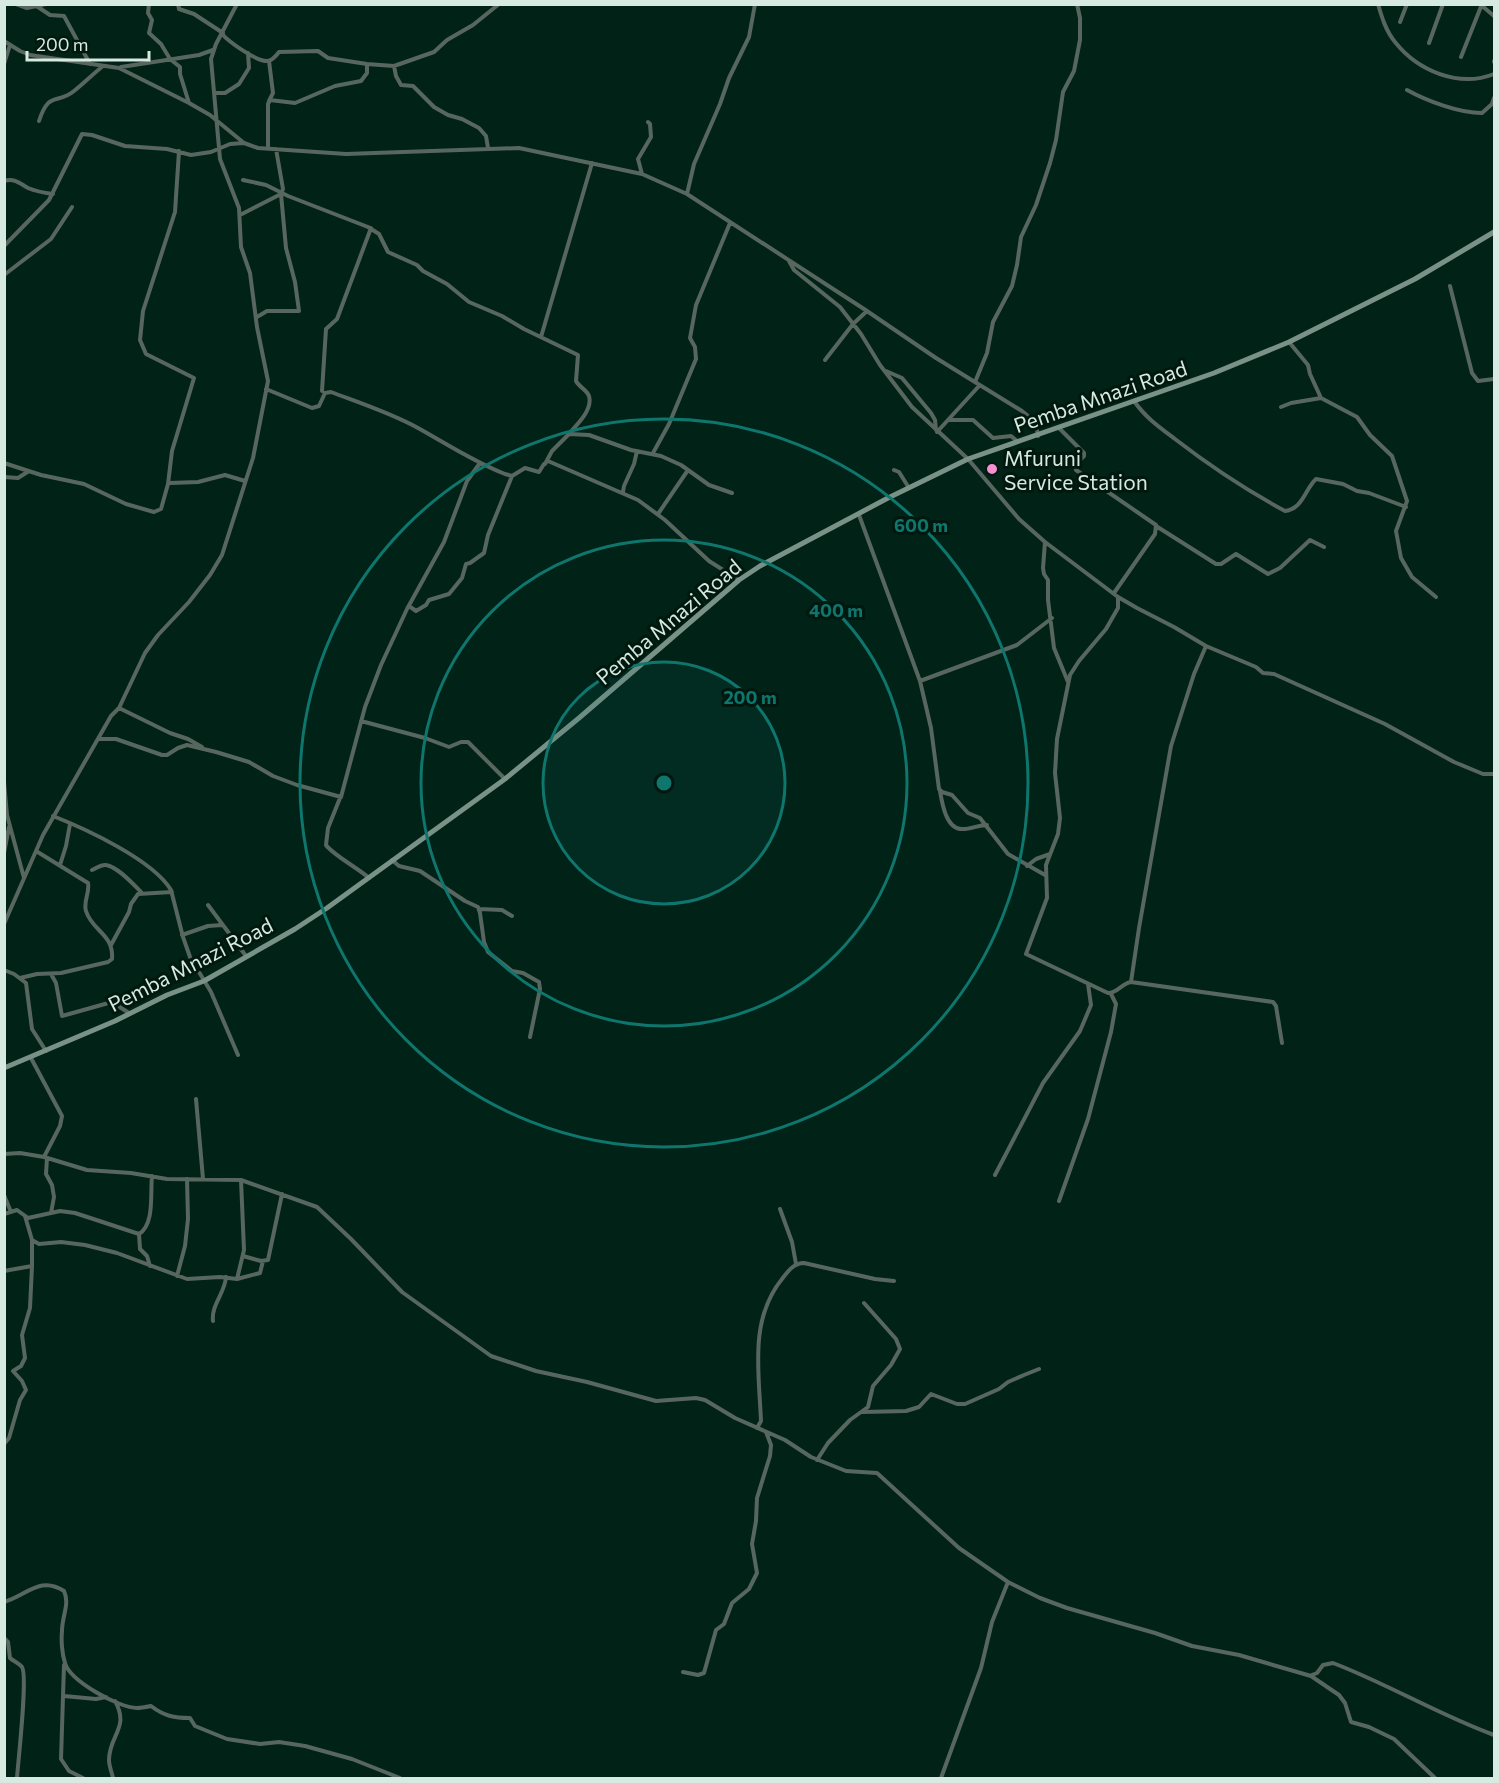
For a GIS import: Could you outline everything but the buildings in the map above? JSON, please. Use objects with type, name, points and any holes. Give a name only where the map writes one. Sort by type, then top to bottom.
[{"type":"main road","name":"Pemba Mnazi Road","points":[[4,1068],[46,1052],[167,995],[204,981],[295,929],[505,778],[579,718],[739,580],[760,566],[968,459],[1214,373],[1289,342],[1415,279],[1494,232]]},
{"type":"street","points":[[16,4],[27,8],[38,8],[46,4]]},
{"type":"street","points":[[149,4],[148,13],[152,21],[149,33],[161,44],[170,59],[180,67],[180,76],[189,103]]},
{"type":"street","points":[[178,4],[179,9],[194,14],[260,60],[269,61],[281,52],[318,51],[328,58],[394,66],[434,52],[447,40],[474,25],[499,4]]},
{"type":"street","points":[[4,924],[53,816],[111,716],[119,708],[145,653],[158,635],[189,602],[218,563],[253,458],[268,381],[257,327],[250,273],[241,246],[240,216],[223,168],[219,149],[211,59],[237,4]]},
{"type":"street","points":[[687,195],[694,164],[729,78],[749,37],[755,4]]},
{"type":"street","points":[[975,382],[987,353],[993,322],[1012,286],[1021,237],[1036,205],[1050,163],[1063,92],[1074,71],[1080,40],[1080,18],[1077,4]]},
{"type":"street","points":[[1378,4],[1385,28],[1395,43],[1422,66],[1448,77],[1462,79],[1494,74]]},
{"type":"street","points":[[1400,22],[1407,4]]},
{"type":"street","points":[[1429,43],[1443,4]]},
{"type":"street","points":[[1461,57],[1481,5],[1494,16]]},
{"type":"street","points":[[38,8],[50,15],[64,16],[91,64]]},
{"type":"street","points":[[4,41],[30,54],[119,68],[198,55],[214,49]]},
{"type":"street","points":[[4,64],[10,45]]},
{"type":"street","points":[[215,93],[225,93],[239,84],[249,68],[248,53]]},
{"type":"street","points":[[268,148],[269,102],[273,93],[269,61]]},
{"type":"street","points":[[269,102],[273,100],[295,103],[335,86],[361,81],[367,73],[367,64]]},
{"type":"street","points":[[39,121],[49,102],[70,94],[103,66]]},
{"type":"street","points":[[394,66],[401,85],[413,86],[434,107],[479,128],[486,136],[488,148]]},
{"type":"street","points":[[119,68],[189,103],[244,143],[258,148],[346,154],[488,148],[529,149],[642,174],[687,195],[1032,419],[1038,428],[1038,436]]},
{"type":"street","points":[[1407,90],[1420,97],[1468,112],[1482,113],[1492,104],[1494,98]]},
{"type":"street","points":[[642,174],[638,159],[651,136],[648,122]]},
{"type":"street","points":[[4,246],[53,194],[82,134],[125,146],[198,154],[230,144],[244,143]]},
{"type":"street","points":[[257,317],[267,311],[299,312],[295,282],[286,248],[276,149]]},
{"type":"street","points":[[4,463],[84,484],[126,504],[154,512],[161,509],[168,484],[172,451],[194,378],[146,354],[140,340],[140,329],[143,311],[175,212],[179,152]]},
{"type":"street","points":[[541,337],[592,163]]},
{"type":"street","points":[[4,181],[11,179],[29,189],[53,194]]},
{"type":"street","points":[[243,180],[266,185],[371,228],[379,234],[388,252],[417,265],[480,308],[502,316],[572,351],[579,358],[576,381],[588,393],[588,405],[580,422],[552,451],[539,472],[523,468],[512,476],[488,535],[484,553],[470,564],[466,564],[462,578],[448,595],[429,600],[426,605],[416,611],[409,606]]},
{"type":"street","points":[[240,216],[281,193]]},
{"type":"street","points":[[4,275],[51,239],[72,207]]},
{"type":"street","points":[[653,453],[669,424],[696,359],[695,347],[690,338],[696,304],[730,223]]},
{"type":"street","points":[[322,391],[326,329],[337,319],[371,228]]},
{"type":"street","points":[[789,261],[794,270],[840,307],[912,406],[968,459],[1019,519],[1045,542],[1118,597],[1206,646],[1252,665],[1262,673],[1282,677],[1375,719],[1460,764],[1484,774],[1494,774]]},
{"type":"street","points":[[1450,286],[1472,373],[1478,381],[1494,379]]},
{"type":"street","points":[[825,360],[853,324],[867,311]]},
{"type":"street","points":[[1289,342],[1308,365],[1321,398],[1356,417],[1394,460],[1406,497],[1406,507],[1396,531],[1401,558],[1412,577],[1436,597]]},
{"type":"street","points":[[883,369],[904,380],[908,388],[933,416],[936,431]]},
{"type":"street","points":[[936,431],[979,385]]},
{"type":"street","points":[[266,390],[312,408],[319,406],[326,393],[331,392],[419,429],[480,463],[512,476]]},
{"type":"street","points":[[1281,407],[1321,398]]},
{"type":"street","points":[[1134,401],[1152,422],[1195,455],[1252,493],[1285,511],[1295,509],[1316,479],[1349,486],[1406,507]]},
{"type":"street","points":[[948,420],[973,420],[993,438],[1011,436],[1019,442]]},
{"type":"street","points":[[1059,428],[1084,453],[1076,464],[1076,470],[1216,564],[1221,564],[1236,554],[1268,573],[1280,568],[1310,540],[1324,547]]},
{"type":"street","points":[[568,434],[589,435],[637,451],[653,453],[688,470],[709,485],[732,493]]},
{"type":"street","points":[[624,493],[624,486],[633,468],[637,451]]},
{"type":"street","points":[[544,464],[548,461],[638,500],[658,514],[709,561],[739,580]]},
{"type":"street","points":[[369,878],[353,864],[331,852],[326,845],[328,828],[343,793],[361,721],[381,665],[409,606],[444,542],[467,481],[480,463]]},
{"type":"street","points":[[658,514],[688,470]]},
{"type":"street","points":[[894,470],[899,472],[909,488]]},
{"type":"street","points":[[4,477],[18,478],[29,471]]},
{"type":"street","points":[[168,484],[198,482],[219,475],[245,481]]},
{"type":"street","points":[[859,514],[920,681],[947,816],[957,828],[987,825]]},
{"type":"street","points":[[1114,593],[1155,534],[1156,525]]},
{"type":"street","points":[[1045,542],[1043,568],[1048,580],[1054,648],[1068,683]]},
{"type":"street","points":[[1118,597],[1119,604],[1116,613],[1095,643],[1073,668],[1068,683],[1057,740],[1055,780],[1060,819],[1058,834],[1046,865],[1047,898],[1026,954],[1110,993],[1116,992],[1125,983],[1131,982],[1273,1002],[1276,1006],[1282,1043]]},
{"type":"street","points":[[920,681],[1017,645],[1052,618]]},
{"type":"street","points":[[1131,982],[1171,746],[1206,646]]},
{"type":"street","points":[[119,708],[206,749]]},
{"type":"street","points":[[361,721],[425,738],[449,747],[468,742],[505,778]]},
{"type":"street","points":[[98,739],[116,739],[162,755],[187,745],[206,749],[239,758],[262,768],[273,776],[340,798]]},
{"type":"street","points":[[4,782],[9,825],[24,879]]},
{"type":"street","points":[[940,790],[952,795],[966,811],[978,816],[1008,854],[1046,875]]},
{"type":"street","points":[[53,816],[140,860],[167,884],[172,892],[182,935],[190,957],[218,1006],[238,1055]]},
{"type":"street","points":[[60,865],[70,824]]},
{"type":"street","points":[[4,853],[9,825]]},
{"type":"street","points":[[36,851],[88,883],[84,904],[86,912],[111,945]]},
{"type":"street","points":[[1027,866],[1036,859],[1050,854]]},
{"type":"street","points":[[392,860],[399,866],[417,870],[479,909],[502,910],[512,916]]},
{"type":"street","points":[[92,870],[103,865],[108,866],[128,878],[141,892],[172,892]]},
{"type":"street","points":[[20,978],[51,974],[111,960],[111,945],[131,904],[141,892]]},
{"type":"street","points":[[208,905],[246,956]]},
{"type":"street","points":[[479,909],[487,950],[512,971],[523,973],[540,983],[530,1037]]},
{"type":"street","points":[[182,935],[208,926],[223,925]]},
{"type":"street","points":[[4,970],[26,983],[32,1029],[46,1052]]},
{"type":"street","points":[[51,974],[55,980],[63,1016],[112,1002],[129,1013]]},
{"type":"street","points":[[995,1175],[1046,1077],[1080,1031],[1091,1005],[1088,984]]},
{"type":"street","points":[[1059,1201],[1088,1119],[1111,1032],[1116,1004],[1110,993]]},
{"type":"street","points":[[31,1058],[62,1116],[46,1158],[46,1173],[52,1185],[54,1197],[51,1212]]},
{"type":"street","points":[[196,1099],[203,1179]]},
{"type":"street","points":[[4,1154],[20,1153],[87,1170],[167,1179],[241,1180],[320,1209],[402,1292],[491,1356],[536,1371],[656,1401],[696,1398],[705,1400],[735,1418],[785,1440],[817,1460],[846,1470],[877,1473],[959,1548],[1008,1582],[1067,1608],[1192,1646],[1239,1655],[1311,1676],[1339,1695],[1345,1703],[1351,1722],[1369,1727],[1394,1739],[1435,1779]]},
{"type":"street","points":[[150,1266],[147,1256],[140,1250],[140,1234],[145,1229],[150,1212],[152,1176]]},
{"type":"street","points":[[177,1276],[185,1246],[188,1220],[187,1179]]},
{"type":"street","points":[[237,1279],[243,1256],[241,1180]]},
{"type":"street","points":[[243,1256],[268,1260],[282,1194]]},
{"type":"street","points":[[4,1195],[11,1212]]},
{"type":"street","points":[[780,1209],[792,1242],[796,1264]]},
{"type":"street","points":[[4,1214],[17,1210],[32,1218],[51,1212],[75,1213],[140,1234]]},
{"type":"street","points":[[4,1444],[9,1438],[20,1400],[26,1390],[13,1371],[21,1366],[25,1358],[22,1335],[30,1308],[32,1240],[25,1216]]},
{"type":"street","points":[[32,1240],[39,1244],[61,1242],[85,1245],[117,1253],[187,1279],[226,1277],[237,1279],[260,1273],[263,1261]]},
{"type":"street","points":[[757,1428],[761,1421],[759,1330],[770,1298],[780,1281],[796,1264],[804,1263],[894,1281]]},
{"type":"street","points":[[4,1271],[32,1266]]},
{"type":"street","points":[[213,1321],[212,1312],[226,1285],[226,1277]]},
{"type":"street","points":[[817,1460],[828,1443],[870,1403],[873,1386],[895,1359],[901,1347],[864,1303]]},
{"type":"street","points":[[863,1412],[906,1411],[919,1407],[931,1394],[957,1404],[965,1404],[1039,1369]]},
{"type":"street","points":[[683,1672],[698,1675],[704,1673],[716,1630],[724,1623],[732,1603],[749,1589],[755,1578],[757,1570],[752,1544],[757,1498],[771,1450],[766,1432]]},
{"type":"street","points":[[941,1779],[981,1668],[992,1622],[1008,1582]]},
{"type":"street","points":[[4,1602],[38,1586],[56,1586],[64,1591],[68,1601],[61,1628],[64,1662],[61,1759],[69,1771],[83,1779]]},
{"type":"street","points":[[4,1638],[8,1642],[10,1658],[21,1666],[23,1672],[17,1779]]},
{"type":"street","points":[[64,1662],[85,1686],[136,1708],[151,1706],[164,1715],[179,1719],[190,1718],[195,1726],[227,1739],[260,1744],[279,1742],[305,1746],[345,1757],[400,1779]]},
{"type":"street","points":[[1311,1676],[1317,1673],[1323,1665],[1333,1663],[1400,1692],[1464,1724],[1494,1735]]},
{"type":"street","points":[[64,1696],[96,1699],[107,1697]]},
{"type":"street","points":[[113,1779],[109,1756],[122,1718],[115,1700]]},
{"type":"place","name":"Mfuruni Service Station","points":[[992,469]]}]
